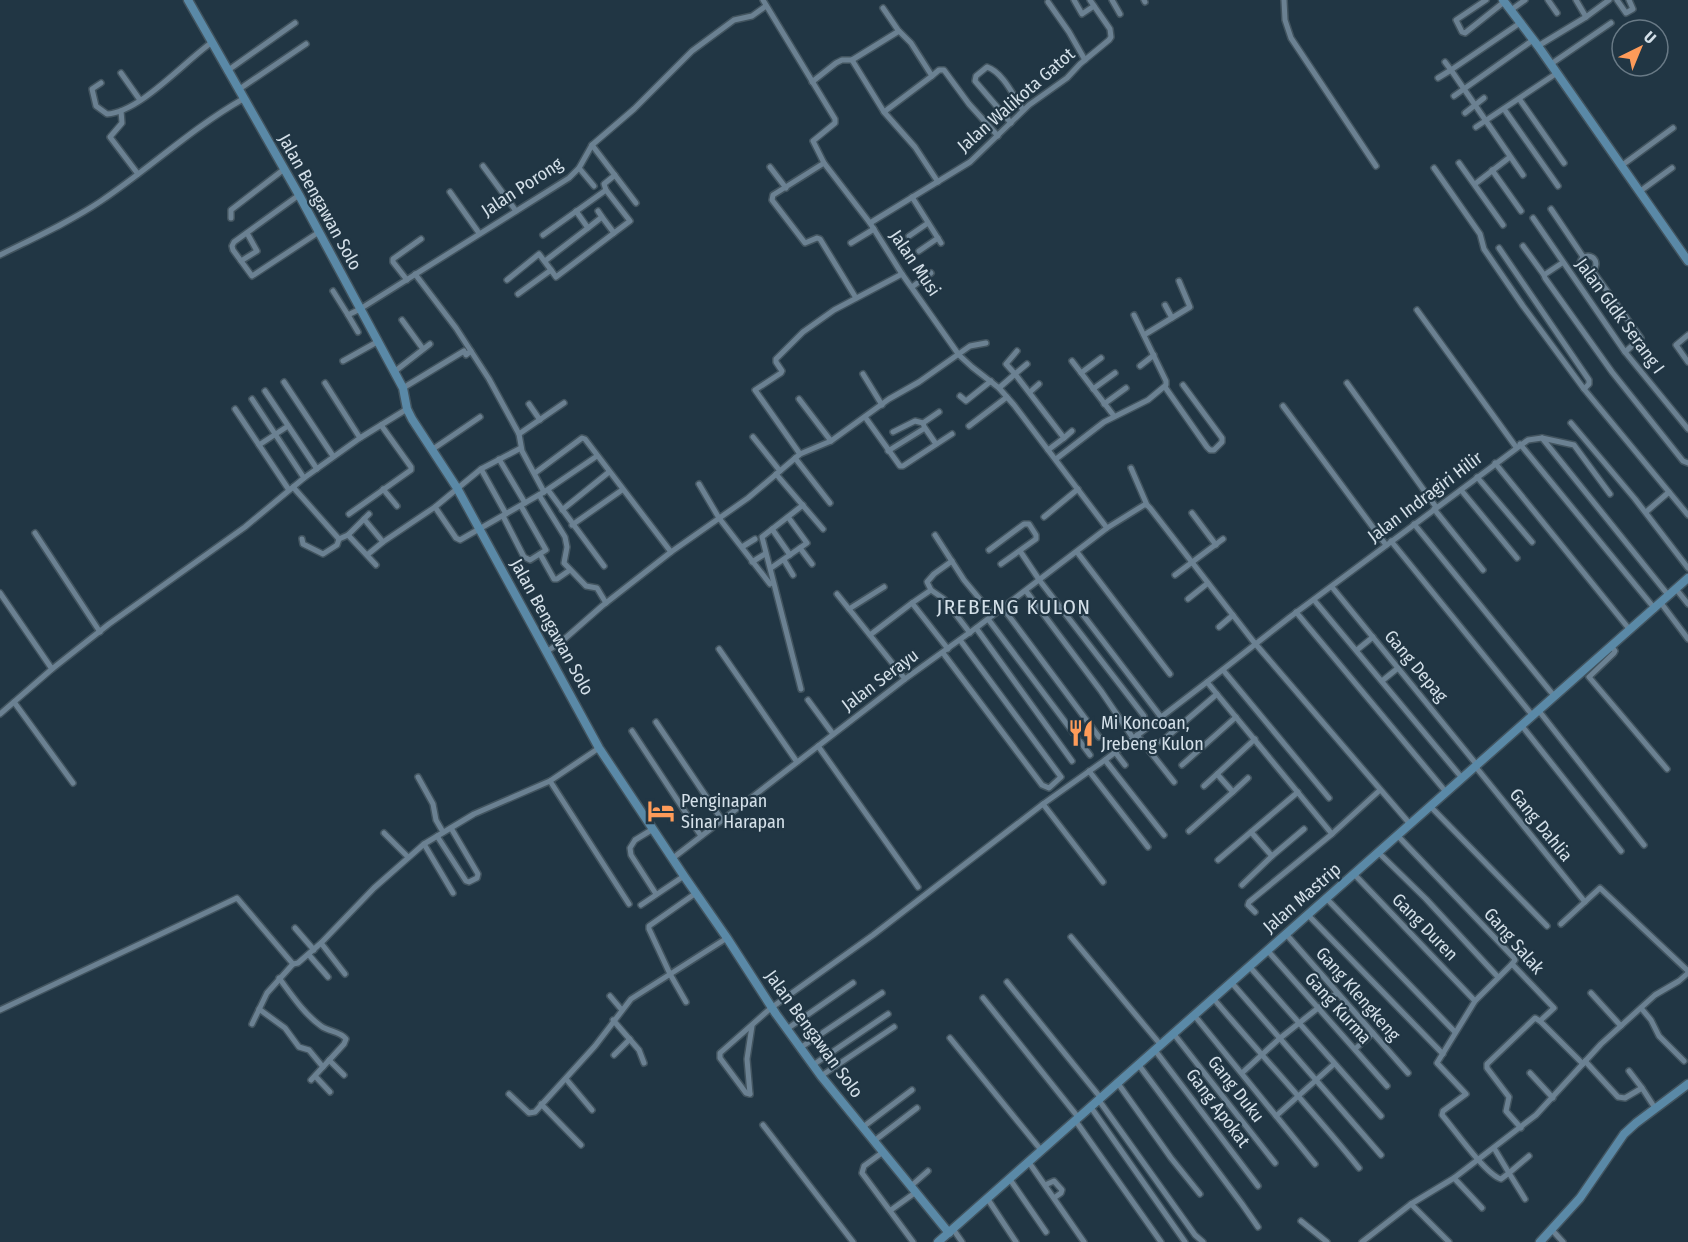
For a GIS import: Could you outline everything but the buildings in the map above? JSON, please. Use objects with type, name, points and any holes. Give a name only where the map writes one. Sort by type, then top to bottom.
[{"type":"main road","name":"Jalan Bengawan Solo","points":[[188,0],[299,195],[403,388],[407,409],[457,488],[599,748],[727,938],[771,1008],[800,1048],[913,1189],[951,1231]]},
{"type":"main road","points":[[1503,1],[1551,64],[1688,261]]},
{"type":"main road","name":"Jalan Mastrip","points":[[938,1242],[1476,765],[1587,672],[1688,578]]},
{"type":"main road","points":[[1540,1242],[1580,1198],[1624,1134],[1635,1123],[1648,1098],[1688,1084]]},
{"type":"street","name":"Jalan Musi","points":[[763,0],[835,119],[835,123],[813,141],[824,163],[874,229],[902,274],[958,354],[1006,396],[1107,528]]},
{"type":"street","points":[[1074,0],[1082,14],[1094,6]]},
{"type":"street","name":"Jalan Walikota Gatot","points":[[870,224],[970,162],[1036,98],[1067,78],[1111,37],[1110,29],[1090,0]]},
{"type":"street","points":[[1112,0],[1120,14]]},
{"type":"street","points":[[1284,0],[1285,20],[1291,38],[1376,166]]},
{"type":"street","points":[[1486,0],[1456,20],[1462,32],[1465,33],[1503,1]]},
{"type":"street","points":[[1511,10],[1525,0]]},
{"type":"street","points":[[1548,0],[1557,13]]},
{"type":"street","points":[[1576,0],[1586,17]]},
{"type":"street","points":[[1454,96],[1535,43],[1586,17],[1609,0]]},
{"type":"street","points":[[1617,0],[1626,13],[1633,9],[1629,0]]},
{"type":"street","points":[[1048,2],[1085,60]]},
{"type":"street","name":"Jalan Porong","points":[[348,315],[569,178],[579,168],[592,145],[634,109],[683,59],[738,18],[752,16],[766,6]]},
{"type":"street","points":[[883,8],[898,30],[911,43],[932,76]]},
{"type":"street","points":[[227,71],[295,23]]},
{"type":"street","points":[[1438,78],[1520,23]]},
{"type":"street","points":[[1551,64],[1610,24]]},
{"type":"street","points":[[812,82],[836,63],[842,60],[852,60],[898,30]]},
{"type":"street","points":[[101,83],[92,89],[96,106],[107,114],[121,111],[140,100],[211,43]]},
{"type":"street","points":[[238,90],[306,44]]},
{"type":"street","points":[[852,60],[885,112],[915,147],[938,182]]},
{"type":"street","points":[[1445,62],[1523,175]]},
{"type":"street","points":[[1011,123],[975,81],[976,76],[987,68],[991,68],[1023,110]]},
{"type":"street","points":[[885,112],[939,70],[945,70],[969,104],[998,136]]},
{"type":"street","points":[[121,73],[140,100]]},
{"type":"street","points":[[1476,127],[1557,74]]},
{"type":"street","points":[[1465,112],[1484,98]]},
{"type":"street","points":[[0,255],[87,210],[163,156],[201,125],[243,99]]},
{"type":"street","points":[[1520,99],[1564,163]]},
{"type":"street","points":[[1504,108],[1558,186]]},
{"type":"street","points":[[121,111],[122,123],[110,137],[138,174]]},
{"type":"street","points":[[1621,166],[1673,128]]},
{"type":"street","points":[[592,145],[636,202]]},
{"type":"street","points":[[1475,184],[1510,157]]},
{"type":"street","points":[[824,163],[773,195],[772,200],[805,243],[820,239],[856,298]]},
{"type":"street","points":[[1459,163],[1503,225]]},
{"type":"street","points":[[483,166],[516,211]]},
{"type":"street","points":[[770,167],[786,188]]},
{"type":"street","points":[[579,168],[594,186]]},
{"type":"street","points":[[1434,168],[1480,234],[1484,247],[1523,306],[1586,391],[1688,515]]},
{"type":"street","points":[[1639,192],[1672,168]]},
{"type":"street","points":[[231,218],[231,210],[283,170]]},
{"type":"street","points":[[1492,170],[1521,211]]},
{"type":"street","points":[[507,280],[540,254],[556,277],[630,220],[606,190],[604,184],[615,175]]},
{"type":"street","points":[[543,234],[606,190]]},
{"type":"street","points":[[450,192],[479,233]]},
{"type":"street","points":[[299,195],[234,242],[232,246],[252,276],[319,232]]},
{"type":"street","points":[[912,197],[940,240],[919,251]]},
{"type":"street","points":[[1551,209],[1584,258]]},
{"type":"street","points":[[576,211],[588,228]]},
{"type":"street","points":[[598,212],[614,233]]},
{"type":"street","points":[[545,261],[602,217]]},
{"type":"street","name":"Jalan Gldk Serang I","points":[[1533,218],[1624,352],[1688,429]]},
{"type":"street","points":[[909,236],[928,223]]},
{"type":"street","points":[[851,243],[874,229]]},
{"type":"street","points":[[241,261],[257,251],[247,233]]},
{"type":"street","points":[[407,280],[393,259],[421,239]]},
{"type":"street","points":[[1523,246],[1613,373],[1683,461],[1688,463]]},
{"type":"street","points":[[1499,249],[1590,380],[1586,391]]},
{"type":"street","points":[[1590,256],[1597,263],[1592,270],[1585,273],[1580,268],[1584,258],[1590,256]]},
{"type":"street","points":[[1544,275],[1562,263]]},
{"type":"street","points":[[518,294],[550,270]]},
{"type":"street","points":[[1592,270],[1641,338],[1624,352]]},
{"type":"street","points":[[912,287],[931,273]]},
{"type":"street","points":[[415,274],[471,351],[519,434],[521,448],[565,537],[567,547],[563,560],[585,586],[597,588],[606,603]]},
{"type":"street","points":[[830,502],[755,390],[781,373],[776,360],[798,336],[834,310],[902,274]]},
{"type":"street","points":[[1144,335],[1191,305],[1179,281]]},
{"type":"street","points":[[333,291],[358,332]]},
{"type":"street","points":[[1523,306],[1533,298]]},
{"type":"street","points":[[1165,305],[1172,318]]},
{"type":"street","points":[[1417,310],[1515,445],[1688,639]]},
{"type":"street","points":[[1056,459],[1104,422],[1148,400],[1165,387],[1166,381],[1134,315]]},
{"type":"street","points":[[402,320],[423,349]]},
{"type":"street","points":[[1688,335],[1676,345],[1688,362]]},
{"type":"street","points":[[343,361],[377,342]]},
{"type":"street","points":[[546,652],[671,552],[748,498],[798,456],[831,441],[970,346],[986,343]]},
{"type":"street","points":[[394,372],[430,344]]},
{"type":"street","points":[[403,388],[464,351],[466,355],[471,351]]},
{"type":"street","points":[[1017,351],[1006,363],[1065,438]]},
{"type":"street","points":[[1140,366],[1154,356]]},
{"type":"street","points":[[1081,373],[1101,358]]},
{"type":"street","points":[[1072,361],[1114,416]]},
{"type":"street","points":[[999,388],[1027,364]]},
{"type":"street","points":[[1093,389],[1114,373]]},
{"type":"street","points":[[863,374],[882,405]]},
{"type":"street","points":[[960,396],[965,402],[991,381]]},
{"type":"street","points":[[284,382],[333,456]]},
{"type":"street","points":[[325,383],[360,438]]},
{"type":"street","points":[[1347,383],[1483,570]]},
{"type":"street","points":[[1030,392],[1039,384]]},
{"type":"street","points":[[1165,387],[1207,447],[1214,450],[1222,442],[1222,438],[1183,385]]},
{"type":"street","points":[[1104,404],[1126,388]]},
{"type":"street","points":[[265,391],[317,469]]},
{"type":"street","points":[[969,426],[1006,396]]},
{"type":"street","points":[[252,399],[304,478]]},
{"type":"street","points":[[799,399],[831,441]]},
{"type":"street","points":[[519,434],[564,403]]},
{"type":"street","points":[[529,404],[540,420]]},
{"type":"street","points":[[1283,406],[1386,542],[1536,713],[1644,845]]},
{"type":"street","points":[[235,409],[291,488],[339,539]]},
{"type":"street","points":[[0,714],[99,632],[245,527],[333,456],[407,409]]},
{"type":"street","points":[[888,451],[939,412]]},
{"type":"street","points":[[433,449],[480,417]]},
{"type":"street","points":[[865,417],[897,464],[903,466],[952,434]]},
{"type":"street","points":[[893,432],[915,421],[924,425],[936,444]]},
{"type":"street","points":[[1571,423],[1646,512],[1688,568]]},
{"type":"street","points":[[349,514],[411,470],[381,425]]},
{"type":"street","points":[[260,445],[288,426]]},
{"type":"street","points":[[1048,450],[1072,431]]},
{"type":"street","points":[[753,437],[823,529]]},
{"type":"street","points":[[535,473],[582,438],[585,439],[671,552]]},
{"type":"street","name":"Jalan Indragiri Hilir","points":[[752,1026],[747,1059],[750,1094],[748,1095],[720,1055],[771,1008],[871,936],[1042,804],[1105,760],[1159,714],[1223,670],[1254,642],[1332,587],[1386,542],[1461,490],[1515,445],[1533,438],[1542,438],[1574,446],[1610,494]]},
{"type":"street","points":[[1542,438],[1673,592],[1688,604]]},
{"type":"street","points":[[367,555],[435,507],[482,469],[521,448]]},
{"type":"street","points":[[435,507],[457,540],[460,540],[523,505],[597,456]]},
{"type":"street","points":[[482,469],[527,560],[540,554],[546,550],[499,459]]},
{"type":"street","points":[[1495,464],[1630,631]]},
{"type":"street","points":[[1131,468],[1147,505],[1254,642],[1410,824]]},
{"type":"street","points":[[562,510],[609,472]]},
{"type":"street","points":[[1477,477],[1532,542]]},
{"type":"street","points":[[699,484],[719,518],[770,585]]},
{"type":"street","points":[[383,489],[396,506]]},
{"type":"street","points":[[1044,517],[1078,489]]},
{"type":"street","points":[[572,525],[622,490]]},
{"type":"street","points":[[1461,490],[1517,558]]},
{"type":"street","points":[[544,492],[562,510],[604,566]]},
{"type":"street","points":[[1646,512],[1669,492]]},
{"type":"street","points":[[801,689],[762,537],[804,505]]},
{"type":"street","name":"Jalan Serayu","points":[[673,858],[905,679],[1040,581],[1107,528],[1147,505]]},
{"type":"street","points":[[1192,513],[1216,545]]},
{"type":"street","points":[[302,539],[303,543],[323,554],[337,545],[339,539],[348,535],[369,514]]},
{"type":"street","points":[[771,568],[807,541],[788,517]]},
{"type":"street","points":[[364,519],[383,542]]},
{"type":"street","points":[[989,550],[1028,523],[1036,539],[1001,564]]},
{"type":"street","points":[[1414,524],[1555,697]]},
{"type":"street","points":[[772,529],[790,555]]},
{"type":"street","points":[[565,537],[572,536],[577,531]]},
{"type":"street","points":[[35,533],[99,632]]},
{"type":"street","points":[[348,535],[376,565]]},
{"type":"street","points":[[935,535],[990,617],[1090,755]]},
{"type":"street","points":[[742,547],[755,538]]},
{"type":"street","points":[[1174,575],[1223,539]]},
{"type":"street","points":[[800,548],[812,564]]},
{"type":"street","points":[[1020,551],[1040,581],[1143,716]]},
{"type":"street","points":[[1077,552],[1170,674]]},
{"type":"street","points":[[540,554],[554,579],[570,570]]},
{"type":"street","points":[[752,562],[765,554]]},
{"type":"street","points":[[784,560],[793,575]]},
{"type":"street","points":[[952,561],[927,582],[931,590],[944,599],[970,633]]},
{"type":"street","points":[[1188,599],[1208,583]]},
{"type":"street","points":[[849,609],[884,586]]},
{"type":"street","name":"Gang Depag","points":[[1332,587],[1476,765]]},
{"type":"street","points":[[870,635],[931,590]]},
{"type":"street","points":[[1026,591],[1132,735],[1174,783]]},
{"type":"street","points":[[0,593],[52,669]]},
{"type":"street","points":[[837,594],[905,679]]},
{"type":"street","points":[[1314,600],[1462,778]]},
{"type":"street","points":[[912,603],[1042,785],[1049,788],[1061,777],[960,640]]},
{"type":"street","points":[[1077,607],[1159,714]]},
{"type":"street","points":[[1003,608],[1099,737]]},
{"type":"street","points":[[1296,612],[1446,792]]},
{"type":"street","points":[[1219,627],[1233,615]]},
{"type":"street","points":[[976,628],[1072,761]]},
{"type":"street","points":[[1357,650],[1372,637]]},
{"type":"street","points":[[719,649],[797,762]]},
{"type":"street","points":[[1382,681],[1398,668]]},
{"type":"street","points":[[1223,670],[1329,798]]},
{"type":"street","points":[[1587,672],[1629,727],[1667,769]]},
{"type":"street","points":[[1207,682],[1332,834]]},
{"type":"street","points":[[1161,741],[1217,694]]},
{"type":"street","points":[[808,700],[833,734]]},
{"type":"street","points":[[14,702],[73,783]]},
{"type":"street","points":[[1182,765],[1236,717]]},
{"type":"street","points":[[656,722],[722,820]]},
{"type":"street","points":[[1522,726],[1621,851]]},
{"type":"street","points":[[632,731],[701,836]]},
{"type":"street","points":[[1204,786],[1255,739]]},
{"type":"street","points":[[818,746],[918,887]]},
{"type":"street","points":[[252,1024],[267,993],[279,978],[293,964],[309,955],[369,893],[424,844],[474,814],[550,781],[599,748]]},
{"type":"street","points":[[1115,752],[1125,765]]},
{"type":"street","points":[[1105,760],[1164,835]]},
{"type":"street","name":"Gang Dahlia","points":[[1476,765],[1586,902]]},
{"type":"street","points":[[1089,771],[1148,847]]},
{"type":"street","points":[[1217,774],[1233,792]]},
{"type":"street","points":[[418,777],[434,804],[436,820],[443,832]]},
{"type":"street","points":[[1189,831],[1248,778]]},
{"type":"street","points":[[550,781],[628,904]]},
{"type":"street","points":[[1255,912],[1248,904],[1249,902],[1332,834],[1380,790]]},
{"type":"street","points":[[1218,860],[1298,792]]},
{"type":"street","points":[[1042,804],[1103,882]]},
{"type":"street","points":[[1430,806],[1547,926]]},
{"type":"street","points":[[436,836],[466,881],[477,878],[478,874],[451,828]]},
{"type":"street","points":[[653,829],[635,840],[630,848],[631,855],[656,894]]},
{"type":"street","points":[[1242,885],[1304,829]]},
{"type":"street","points":[[1251,832],[1272,856]]},
{"type":"street","points":[[384,833],[408,857]]},
{"type":"street","name":"Gang Salak","points":[[1398,836],[1514,958],[1512,964],[1554,1008],[1540,1021]]},
{"type":"street","points":[[424,844],[453,893]]},
{"type":"street","points":[[1378,852],[1426,899],[1498,977]]},
{"type":"street","name":"Gang Duren","points":[[1354,874],[1475,1001]]},
{"type":"street","points":[[641,905],[684,876]]},
{"type":"street","points":[[1362,1242],[1411,1204],[1454,1178],[1521,1128],[1543,1109],[1584,1062],[1621,1026],[1655,995],[1679,981],[1688,972],[1602,889],[1561,924]]},
{"type":"street","points":[[686,1002],[670,974],[649,927],[696,893]]},
{"type":"street","points":[[0,1010],[237,897],[293,964]]},
{"type":"street","points":[[1326,898],[1455,1032]]},
{"type":"street","points":[[1307,914],[1443,1054]]},
{"type":"street","points":[[295,928],[314,950]]},
{"type":"street","name":"Gang Klengkeng","points":[[1286,934],[1408,1073]]},
{"type":"street","name":"Gang Apokat","points":[[1071,937],[1157,1047],[1258,1186]]},
{"type":"street","points":[[509,1094],[531,1114],[595,1046],[631,999],[727,938]]},
{"type":"street","points":[[321,943],[345,974]]},
{"type":"street","name":"Gang Kurma","points":[[1267,950],[1387,1086]]},
{"type":"street","points":[[309,955],[328,977]]},
{"type":"street","points":[[1512,964],[1475,1001],[1437,1065],[1466,1094],[1443,1111],[1442,1115],[1479,1160],[1499,1180],[1529,1156]]},
{"type":"street","points":[[1249,966],[1381,1116]]},
{"type":"street","points":[[279,978],[300,1006],[318,1024],[345,1036],[344,1044],[313,1078],[330,1092]]},
{"type":"street","points":[[1007,982],[1099,1098],[1195,1235],[1203,1242]]},
{"type":"street","points":[[1231,982],[1382,1155]]},
{"type":"street","points":[[787,1029],[853,983]]},
{"type":"street","points":[[800,1048],[882,993]]},
{"type":"street","points":[[1242,1073],[1279,1039],[1337,993]]},
{"type":"street","points":[[1591,993],[1621,1026]]},
{"type":"street","points":[[610,996],[621,1010]]},
{"type":"street","points":[[983,998],[1076,1118],[1161,1242]]},
{"type":"street","points":[[1213,998],[1261,1055],[1299,1095],[1359,1168]]},
{"type":"street","points":[[1641,1008],[1651,1020],[1659,1036],[1684,1061]]},
{"type":"street","points":[[259,1009],[285,1028],[299,1047],[309,1050],[323,1067]]},
{"type":"street","points":[[813,1065],[888,1014]]},
{"type":"street","points":[[1194,1015],[1315,1164]]},
{"type":"street","points":[[1521,1128],[1506,1111],[1509,1097],[1486,1066],[1535,1018],[1621,1098],[1648,1098]]},
{"type":"street","points":[[613,1020],[640,1051],[644,1063]]},
{"type":"street","points":[[821,1076],[894,1027]]},
{"type":"street","name":"Gang Duku","points":[[1173,1033],[1275,1163]]},
{"type":"street","points":[[1355,1049],[1373,1033]]},
{"type":"street","points":[[950,1038],[1041,1150]]},
{"type":"street","points":[[614,1055],[630,1040]]},
{"type":"street","points":[[329,1060],[344,1075]]},
{"type":"street","points":[[1138,1064],[1258,1227]]},
{"type":"street","points":[[1276,1116],[1335,1064]]},
{"type":"street","points":[[1629,1071],[1648,1098]]},
{"type":"street","points":[[1530,1073],[1553,1098]]},
{"type":"street","points":[[566,1079],[592,1110]]},
{"type":"street","points":[[1117,1082],[1171,1158],[1200,1194]]},
{"type":"street","points":[[863,1127],[912,1090]]},
{"type":"street","points":[[541,1104],[581,1146]]},
{"type":"street","points":[[1090,1106],[1186,1242],[1195,1235]]},
{"type":"street","points":[[874,1141],[916,1108]]},
{"type":"street","points":[[763,1125],[853,1242]]},
{"type":"street","points":[[1494,1148],[1525,1200]]},
{"type":"street","points":[[883,1152],[864,1166],[862,1173],[913,1242]]},
{"type":"street","points":[[1028,1161],[1084,1242]]},
{"type":"street","points":[[891,1210],[928,1171]]},
{"type":"street","points":[[1009,1178],[1046,1232]]},
{"type":"street","points":[[1454,1178],[1482,1208]]},
{"type":"street","points":[[1045,1185],[1054,1181],[1062,1190],[1054,1198]]},
{"type":"street","points":[[987,1198],[1016,1242]]},
{"type":"street","points":[[1411,1204],[1449,1242]]},
{"type":"street","points":[[1301,1221],[1327,1242]]},
{"type":"street","points":[[1552,1230],[1563,1242]]},
{"type":"street","points":[[951,1231],[962,1242]]},
{"type":"place","name":"Mi Koncoan, Jrebeng Kulon","points":[[1081,733]]},
{"type":"place","name":"Penginapan Sinar Harapan","points":[[661,811]]},
{"type":"district","name":"JREBENG KULON","points":[[1014,607]]}]
